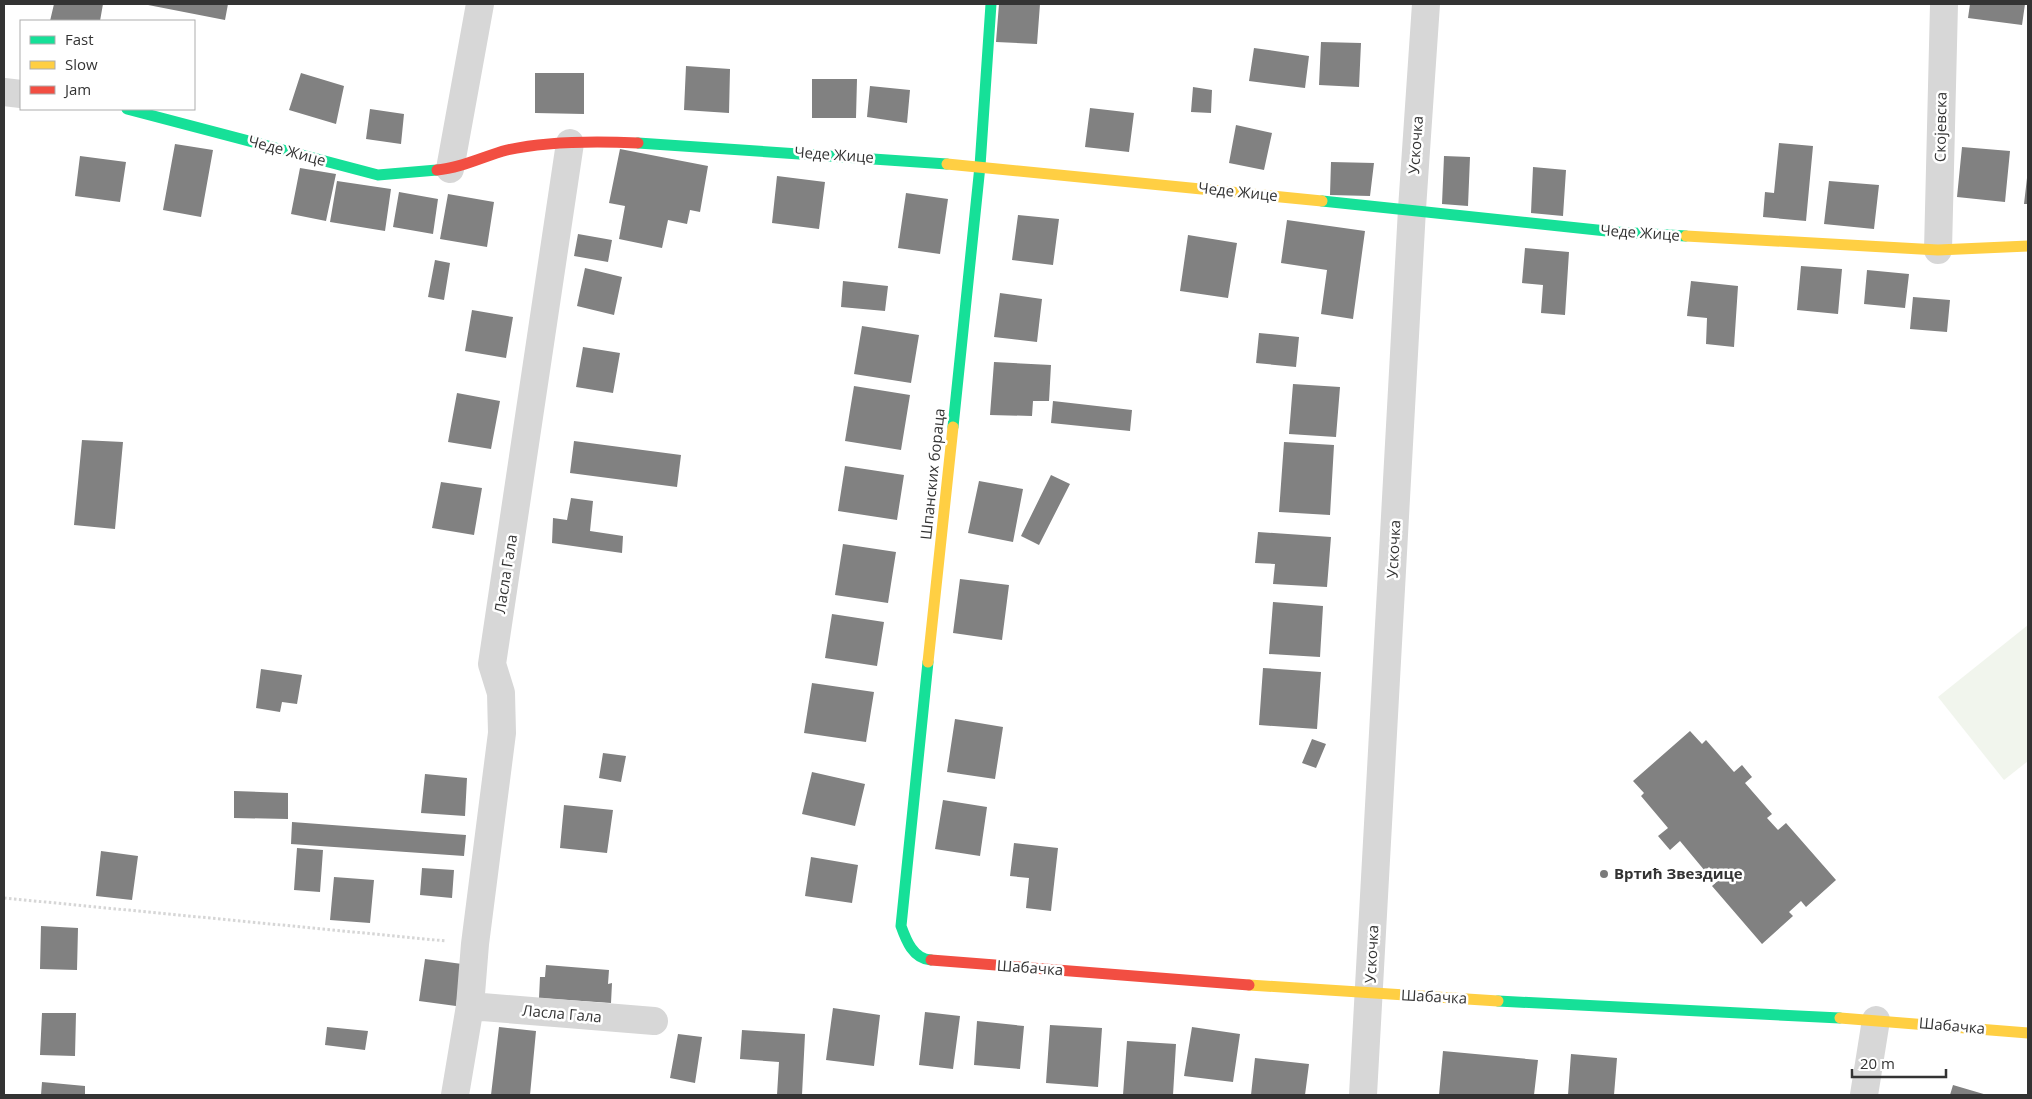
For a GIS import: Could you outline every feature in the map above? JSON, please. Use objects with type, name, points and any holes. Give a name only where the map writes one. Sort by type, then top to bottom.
[{"type":"street","points":[[450,169],[480,4]]},
{"type":"street","name":"Шпанских бораца","points":[[908,946],[900,926],[980,166],[991,4]]},
{"type":"street","name":"Ускочка","points":[[1363,1095],[1412,209],[1426,4]]},
{"type":"street","name":"Скојевска","points":[[1938,250],[1944,4]]},
{"type":"street","points":[[4,92],[20,94]]},
{"type":"street","name":"Чеде Жице","points":[[132,110],[378,174],[450,169],[508,150],[570,143],[612,142],[776,150],[980,166],[1412,209],[1616,232],[1938,250],[2028,246]]},
{"type":"street","name":"Ласла Гала","points":[[455,1095],[470,1006],[502,732],[502,693],[492,664],[570,143]]},
{"type":"street","name":"Шабачка","points":[[908,946],[925,960],[1370,994],[1876,1020],[2028,1033]]},
{"type":"street","name":"Ласла Гала","points":[[470,1006],[654,1021]]},
{"type":"street","points":[[1864,1095],[1876,1020]]},
{"type":"path","points":[[4,898],[476,944]]},
{"type":"shaded area","points":[[2028,625],[2028,761],[2004,780],[1938,697]]},
{"type":"building","points":[[54,4],[103,4],[100,20],[50,20]]},
{"type":"building","points":[[143,4],[228,4],[225,20]]},
{"type":"building","points":[[999,4],[1040,4],[1037,44],[996,42]]},
{"type":"building","points":[[1970,4],[2025,4],[2022,25],[1968,18]]},
{"type":"building","points":[[1321,42],[1361,43],[1359,87],[1319,85]]},
{"type":"building","points":[[1254,48],[1309,56],[1305,88],[1249,81]]},
{"type":"building","points":[[686,66],[730,69],[729,113],[684,110]]},
{"type":"building","points":[[301,73],[344,86],[336,124],[289,110]]},
{"type":"building","points":[[535,73],[584,73],[584,114],[535,113]]},
{"type":"building","points":[[812,79],[857,79],[856,118],[812,118]]},
{"type":"building","points":[[870,86],[910,90],[907,123],[867,117]]},
{"type":"building","points":[[1193,87],[1212,90],[1211,113],[1191,112]]},
{"type":"building","points":[[1090,108],[1134,113],[1129,152],[1085,147]]},
{"type":"building","points":[[370,109],[404,114],[401,144],[366,139]]},
{"type":"building","points":[[1236,125],[1272,133],[1264,170],[1229,163]]},
{"type":"building","points":[[1779,143],[1813,146],[1806,221],[1763,217],[1765,192],[1774,193]]},
{"type":"building","points":[[175,144],[213,150],[201,217],[163,210]]},
{"type":"building","points":[[1962,147],[2010,151],[2005,202],[1957,197]]},
{"type":"building","points":[[620,149],[708,166],[700,212],[690,210],[687,224],[668,220],[662,248],[619,239],[625,206],[609,203]]},
{"type":"building","points":[[80,156],[126,162],[120,202],[75,196]]},
{"type":"building","points":[[1444,156],[1470,157],[1468,206],[1442,204]]},
{"type":"building","points":[[1331,162],[1374,163],[1370,196],[1330,195]]},
{"type":"building","points":[[1533,167],[1566,170],[1563,216],[1531,213]]},
{"type":"building","points":[[300,168],[336,174],[326,221],[291,214]]},
{"type":"building","points":[[777,176],[825,182],[819,229],[772,223]]},
{"type":"building","points":[[2027,178],[2028,204],[2024,204]]},
{"type":"building","points":[[337,181],[391,189],[385,231],[330,222]]},
{"type":"building","points":[[1829,181],[1879,185],[1874,229],[1824,224]]},
{"type":"building","points":[[399,192],[438,199],[433,234],[393,227]]},
{"type":"building","points":[[906,193],[948,199],[940,254],[898,248]]},
{"type":"building","points":[[448,194],[494,202],[487,247],[440,239]]},
{"type":"building","points":[[1018,215],[1059,219],[1053,265],[1012,260]]},
{"type":"building","points":[[1287,220],[1365,231],[1353,319],[1321,314],[1327,270],[1281,263]]},
{"type":"building","points":[[578,234],[612,240],[608,262],[574,256]]},
{"type":"building","points":[[1188,235],[1237,243],[1228,298],[1180,291]]},
{"type":"building","points":[[1525,248],[1569,252],[1565,315],[1541,313],[1543,285],[1522,283]]},
{"type":"building","points":[[435,260],[450,263],[444,300],[428,297]]},
{"type":"building","points":[[1801,266],[1842,269],[1838,314],[1797,310]]},
{"type":"building","points":[[585,268],[622,277],[614,315],[577,306]]},
{"type":"building","points":[[1867,270],[1909,274],[1905,308],[1864,304]]},
{"type":"building","points":[[843,281],[888,286],[885,311],[841,307]]},
{"type":"building","points":[[1691,281],[1738,286],[1734,347],[1706,344],[1707,318],[1687,316]]},
{"type":"building","points":[[1000,293],[1042,299],[1037,342],[994,337]]},
{"type":"building","points":[[1913,297],[1950,300],[1947,332],[1910,329]]},
{"type":"building","points":[[472,310],[513,317],[506,358],[465,351]]},
{"type":"building","points":[[862,326],[919,335],[911,383],[854,374]]},
{"type":"building","points":[[1259,333],[1299,337],[1296,367],[1256,363]]},
{"type":"building","points":[[583,347],[620,353],[613,393],[576,387]]},
{"type":"building","points":[[994,362],[1051,365],[1049,401],[1033,401],[1032,416],[990,415]]},
{"type":"building","points":[[1293,384],[1340,387],[1336,437],[1289,434]]},
{"type":"building","points":[[854,386],[910,395],[901,450],[845,441]]},
{"type":"building","points":[[457,393],[500,401],[491,449],[448,442]]},
{"type":"building","points":[[1053,401],[1132,410],[1130,431],[1051,423]]},
{"type":"building","points":[[82,440],[123,442],[115,529],[74,525]]},
{"type":"building","points":[[574,441],[681,455],[677,487],[570,473]]},
{"type":"building","points":[[1284,442],[1334,445],[1330,515],[1279,512]]},
{"type":"building","points":[[845,466],[904,475],[897,520],[838,511]]},
{"type":"building","points":[[1051,475],[1070,484],[1039,545],[1021,536]]},
{"type":"building","points":[[979,481],[1023,489],[1013,542],[968,533]]},
{"type":"building","points":[[441,482],[482,488],[474,535],[432,528]]},
{"type":"building","points":[[571,498],[593,501],[590,531],[623,536],[622,553],[552,543],[553,518],[567,520]]},
{"type":"building","points":[[1258,532],[1331,537],[1327,587],[1273,584],[1275,564],[1255,563]]},
{"type":"building","points":[[843,544],[896,552],[888,603],[835,595]]},
{"type":"building","points":[[960,579],[1009,585],[1002,640],[953,633]]},
{"type":"building","points":[[1273,602],[1323,606],[1320,657],[1269,654]]},
{"type":"building","points":[[832,614],[884,622],[877,666],[825,658]]},
{"type":"building","points":[[1263,668],[1321,672],[1317,729],[1259,725]]},
{"type":"building","points":[[261,669],[302,675],[297,704],[282,702],[280,712],[256,708]]},
{"type":"building","points":[[812,683],[874,692],[866,742],[804,733]]},
{"type":"building","points":[[955,719],[1003,727],[995,779],[947,772]]},
{"type":"building","points":[[1690,731],[1702,744],[1706,740],[1734,772],[1742,765],[1752,777],[1745,783],[1772,814],[1767,818],[1778,830],[1786,823],[1836,880],[1806,907],[1801,901],[1789,912],[1793,916],[1762,944],[1712,886],[1720,879],[1709,867],[1705,871],[1680,841],[1670,850],[1658,836],[1668,828],[1641,796],[1644,793],[1633,781]]},
{"type":"building","points":[[1312,739],[1326,744],[1316,768],[1302,763]]},
{"type":"building","points":[[603,753],[626,756],[621,782],[599,778]]},
{"type":"building","points":[[812,772],[865,784],[855,826],[802,814]]},
{"type":"building","points":[[425,774],[467,778],[465,816],[421,813]]},
{"type":"building","points":[[234,791],[288,793],[288,819],[234,818]]},
{"type":"building","points":[[943,800],[987,807],[980,856],[935,849]]},
{"type":"building","points":[[564,805],[613,810],[607,853],[560,848]]},
{"type":"building","points":[[292,822],[466,835],[464,856],[291,844]]},
{"type":"building","points":[[1014,843],[1058,848],[1051,911],[1026,908],[1029,878],[1010,876]]},
{"type":"building","points":[[297,848],[323,850],[320,892],[294,890]]},
{"type":"building","points":[[101,851],[138,856],[132,900],[96,896]]},
{"type":"building","points":[[811,857],[858,865],[852,903],[805,896]]},
{"type":"building","points":[[422,868],[454,870],[452,898],[420,895]]},
{"type":"building","points":[[334,877],[374,880],[370,923],[330,920]]},
{"type":"building","points":[[41,926],[78,928],[77,970],[40,969]]},
{"type":"building","points":[[425,959],[462,964],[456,1006],[419,1001]]},
{"type":"building","points":[[546,965],[609,970],[608,984],[612,983],[611,1003],[539,998],[540,977],[545,977]]},
{"type":"building","points":[[833,1008],[880,1015],[874,1066],[826,1060]]},
{"type":"building","points":[[925,1012],[960,1016],[953,1069],[919,1065]]},
{"type":"building","points":[[42,1013],[76,1013],[75,1056],[40,1055]]},
{"type":"building","points":[[977,1021],[1024,1026],[1020,1069],[974,1065]]},
{"type":"building","points":[[1050,1025],[1102,1028],[1098,1087],[1046,1083]]},
{"type":"building","points":[[327,1027],[368,1031],[365,1050],[325,1045]]},
{"type":"building","points":[[499,1027],[536,1031],[530,1095],[491,1095]]},
{"type":"building","points":[[1192,1027],[1240,1034],[1233,1082],[1184,1076]]},
{"type":"building","points":[[742,1030],[805,1034],[802,1095],[777,1095],[779,1062],[740,1059]]},
{"type":"building","points":[[678,1034],[702,1037],[695,1083],[670,1078]]},
{"type":"building","points":[[1127,1041],[1176,1044],[1173,1095],[1123,1095]]},
{"type":"building","points":[[1443,1051],[1538,1060],[1534,1095],[1439,1095]]},
{"type":"building","points":[[1571,1054],[1617,1058],[1614,1095],[1568,1095]]},
{"type":"building","points":[[1255,1058],[1309,1064],[1305,1095],[1251,1095]]},
{"type":"building","points":[[42,1082],[85,1086],[85,1095],[41,1095]]},
{"type":"building","points":[[1953,1085],[1987,1095],[1950,1095]]},
{"type":"traffic: fast","points":[[953,427],[980,166],[991,4]]},
{"type":"traffic: fast","points":[[131,110],[378,175],[437,170]]},
{"type":"traffic: fast","points":[[638,143],[947,164]]},
{"type":"traffic: fast","points":[[1322,201],[1616,232],[1686,236]]},
{"type":"traffic: fast","points":[[928,662],[901,926],[911,948],[919,956],[931,960]]},
{"type":"traffic: fast","points":[[1498,1001],[1840,1018]]},
{"type":"traffic: slow","points":[[947,164],[1322,201]]},
{"type":"traffic: slow","points":[[1686,236],[1938,250],[2028,246]]},
{"type":"traffic: slow","points":[[928,662],[953,427]]},
{"type":"traffic: slow","points":[[1249,985],[1498,1001]]},
{"type":"traffic: slow","points":[[1840,1018],[2028,1033]]},
{"type":"traffic: jam","points":[[437,170],[523,147],[556,143],[638,143]]},
{"type":"traffic: jam","points":[[931,960],[1249,985]]},
{"type":"place","name":"Вртић Звездице","points":[[1604,874]]}]
